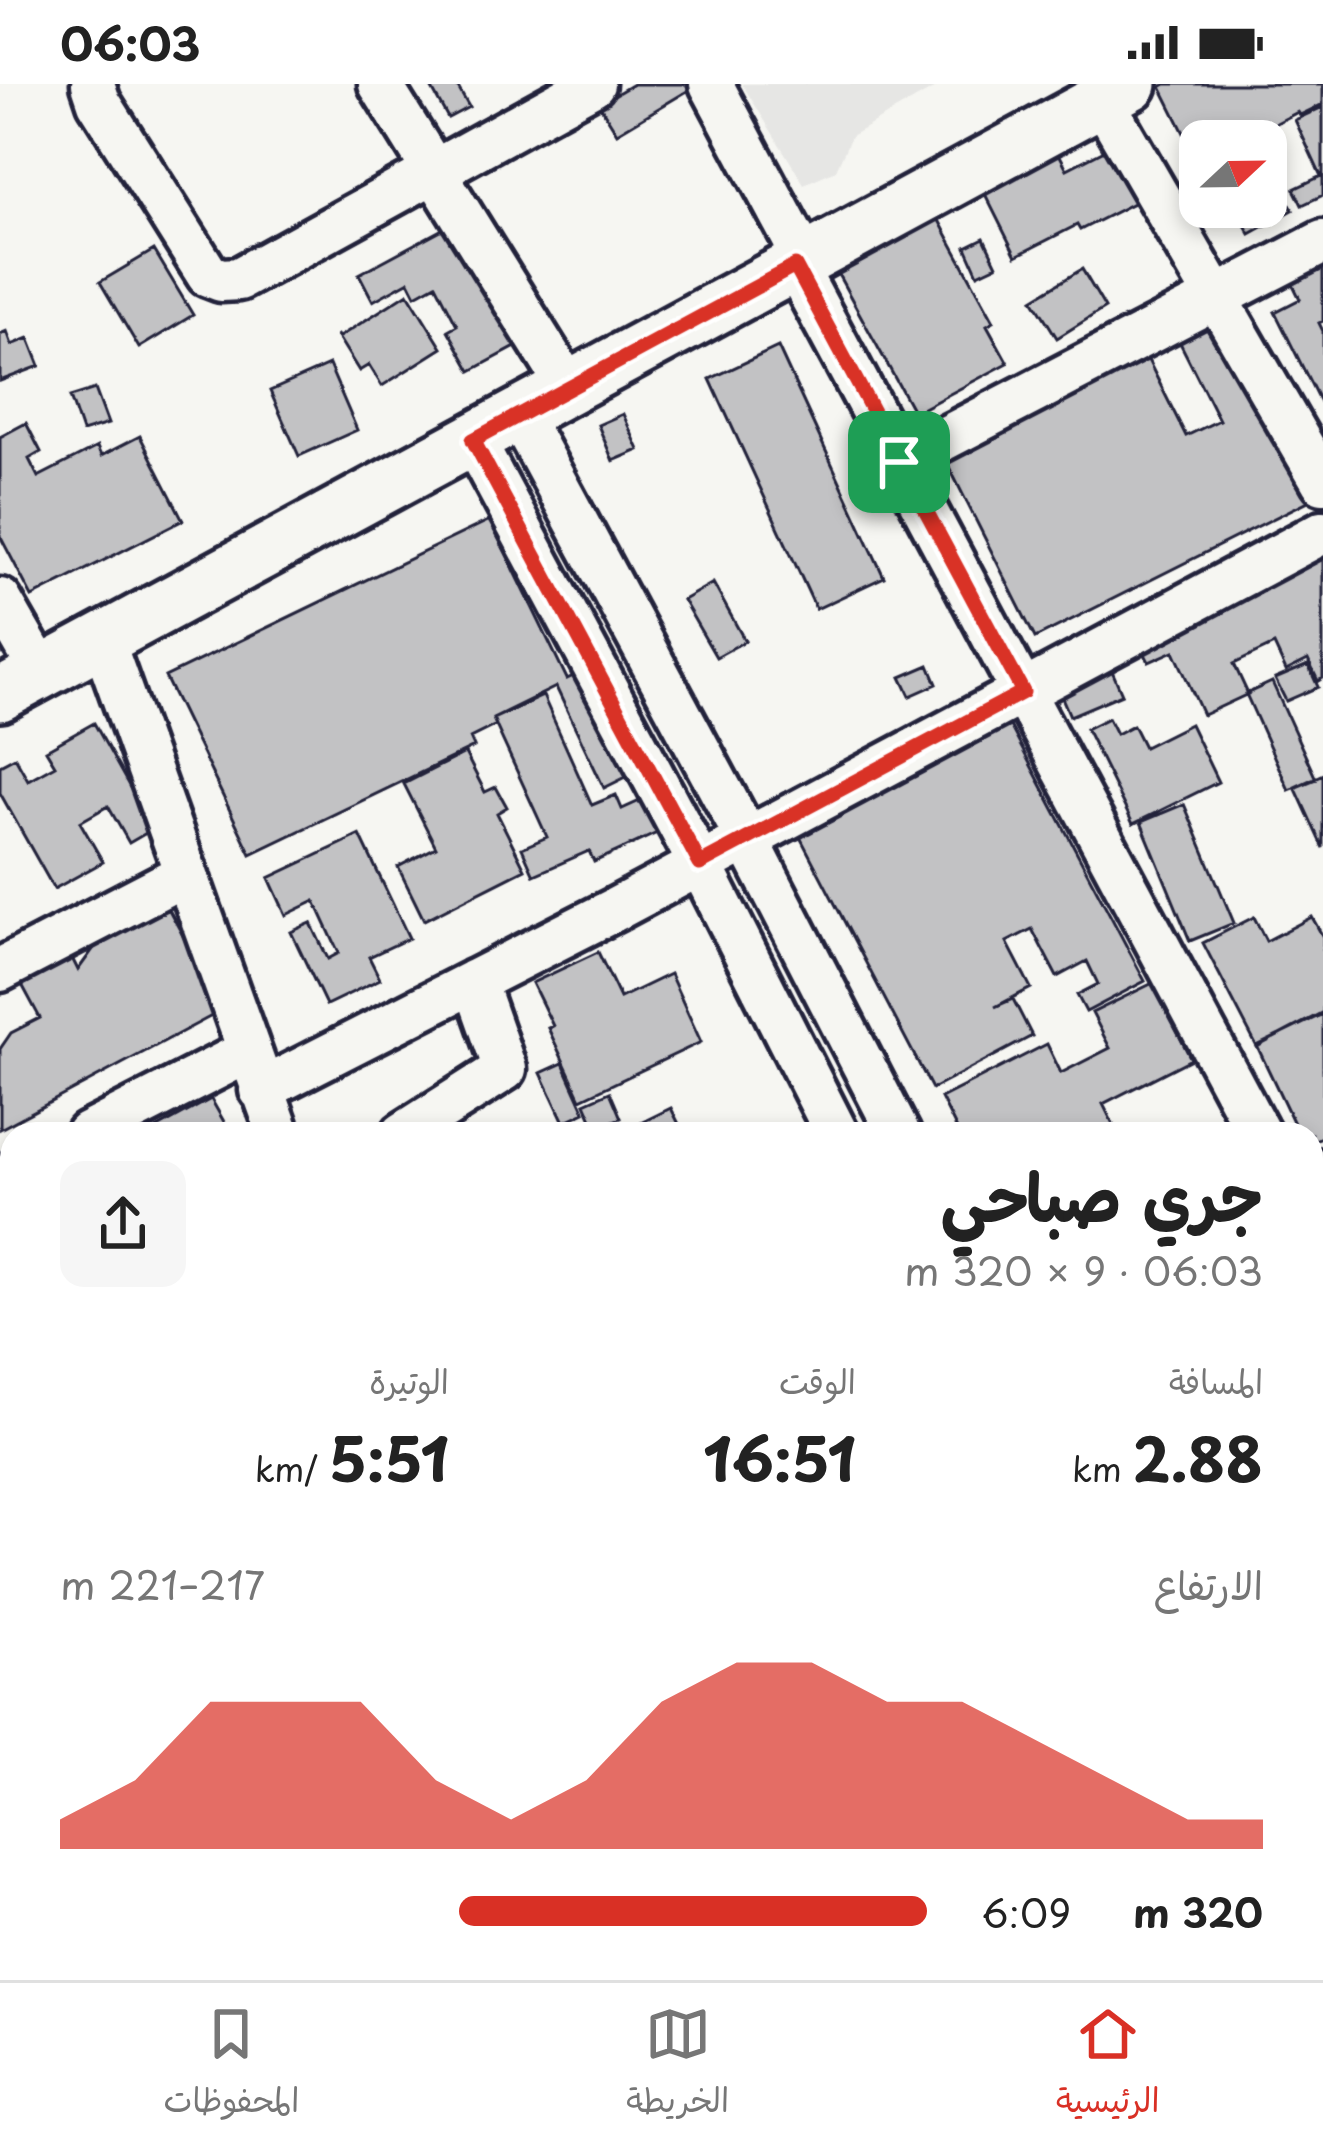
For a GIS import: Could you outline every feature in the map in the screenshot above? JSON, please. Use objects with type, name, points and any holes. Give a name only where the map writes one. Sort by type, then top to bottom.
[{"type":"main road","points":[[21,684],[800,263],[1108,89]]},
{"type":"street","points":[[93,84],[99,102],[208,275],[221,280],[238,279],[593,84]]},
{"type":"street","points":[[380,84],[568,388]]},
{"type":"street","points":[[710,84],[899,462],[1253,1122]]},
{"type":"street","points":[[1108,89],[1216,297],[1323,482]]},
{"type":"street","points":[[899,462],[1323,242]]},
{"type":"street","points":[[520,415],[892,1122]]},
{"type":"street","points":[[473,440],[700,864],[831,1122]]},
{"type":"street","points":[[119,1122],[474,981],[1323,532]]},
{"type":"street","points":[[0,600],[21,684]]},
{"type":"street","points":[[103,641],[274,1122]]},
{"type":"street","points":[[0,970],[184,874]]},
{"type":"street","points":[[422,1122],[505,1069],[474,981]]},
{"type":"shaded area","points":[[742,84],[942,84],[851,136],[836,170],[804,184]]},
{"type":"building","points":[[429,84],[456,84],[469,107],[448,118]]},
{"type":"building","points":[[633,84],[699,84],[617,133],[599,104]]},
{"type":"building","points":[[1323,84],[1323,104],[1283,120],[1179,123],[1161,87]]},
{"type":"building","points":[[1323,107],[1323,195],[1302,205],[1294,189],[1321,176],[1295,120]]},
{"type":"building","points":[[1122,141],[1149,195],[1016,256],[979,182],[1054,144],[1067,169]]},
{"type":"building","points":[[935,213],[994,321],[987,325],[1008,363],[914,413],[834,267]]},
{"type":"building","points":[[452,224],[538,335],[471,371],[448,330],[457,325],[436,284],[416,295],[409,281],[373,301],[359,274]]},
{"type":"building","points":[[984,238],[997,265],[978,274],[966,247]]},
{"type":"building","points":[[1323,244],[1323,321],[1319,323],[1323,331],[1323,408],[1275,312],[1300,299],[1283,264]]},
{"type":"building","points":[[154,250],[193,315],[139,348],[100,282]]},
{"type":"building","points":[[1082,269],[1105,308],[1057,338],[1033,299]]},
{"type":"building","points":[[408,293],[442,348],[382,386],[369,365],[359,371],[336,334],[339,337]]},
{"type":"building","points":[[1220,297],[1320,495],[1035,638],[937,443],[1139,342],[1186,436],[1219,420],[1170,323]]},
{"type":"building","points":[[7,331],[12,345],[29,338],[40,366],[0,381],[0,334]]},
{"type":"building","points":[[778,347],[884,577],[816,609],[710,379]]},
{"type":"building","points":[[329,365],[357,430],[299,456],[270,391]]},
{"type":"building","points":[[95,389],[108,424],[82,432],[70,397]]},
{"type":"building","points":[[623,414],[639,450],[613,461],[598,425]]},
{"type":"building","points":[[26,423],[41,452],[29,459],[38,477],[97,447],[101,456],[140,436],[183,520],[32,597],[0,536],[0,437]]},
{"type":"building","points":[[490,520],[567,679],[592,667],[642,769],[604,788],[556,687],[493,718],[496,725],[470,738],[474,747],[251,854],[165,677]]},
{"type":"building","points":[[1323,534],[1323,678],[1318,681],[1308,660],[1286,671],[1274,645],[1234,664],[1248,694],[1203,715],[1174,651],[1149,662],[1133,630]]},
{"type":"building","points":[[713,583],[745,641],[716,657],[683,600]]},
{"type":"building","points":[[1103,650],[1122,694],[1070,716],[1051,672]]},
{"type":"building","points":[[929,665],[937,684],[910,696],[901,677]]},
{"type":"building","points":[[1308,665],[1318,687],[1286,701],[1275,679]]},
{"type":"building","points":[[1272,682],[1316,779],[1289,790],[1246,694]]},
{"type":"building","points":[[543,696],[592,805],[616,795],[622,809],[642,800],[657,833],[594,862],[589,851],[534,875],[522,848],[547,837],[493,719]]},
{"type":"building","points":[[999,705],[1145,981],[1086,1012],[1077,995],[1098,984],[1087,961],[1057,977],[1032,929],[1007,942],[1031,988],[995,1007],[1013,999],[1032,1036],[932,1089],[789,816]]},
{"type":"building","points":[[1108,718],[1116,734],[1133,725],[1144,747],[1190,724],[1218,782],[1133,824],[1086,729]]},
{"type":"building","points":[[94,723],[153,829],[129,843],[108,806],[80,822],[103,862],[54,889],[0,793],[0,765],[15,757],[28,780],[55,765],[46,750]]},
{"type":"building","points":[[465,753],[485,792],[496,787],[507,807],[497,813],[525,869],[424,920],[398,867],[436,847],[404,784]]},
{"type":"building","points":[[1323,774],[1323,848],[1295,787]]},
{"type":"building","points":[[1184,804],[1234,923],[1190,941],[1141,822]]},
{"type":"building","points":[[360,835],[409,938],[369,957],[380,979],[326,1005],[291,932],[311,923],[328,959],[339,953],[315,901],[286,915],[269,878]]},
{"type":"building","points":[[167,906],[223,1010],[13,1122],[0,1122],[0,1049],[11,1033],[40,1018],[19,979],[69,952],[78,970],[120,912]]},
{"type":"building","points":[[1254,917],[1266,941],[1312,917],[1323,937],[1323,1012],[1257,1047],[1203,943]]},
{"type":"building","points":[[598,952],[620,998],[670,974],[701,1042],[581,1099],[532,983]]},
{"type":"building","points":[[1153,983],[1191,1059],[1103,1104],[1112,1122],[953,1122],[941,1098],[1047,1044],[1061,1073],[1110,1048],[1092,1013]]},
{"type":"building","points":[[1323,1014],[1323,1122],[1293,1122],[1257,1046]]},
{"type":"building","points":[[563,1063],[585,1112],[564,1122],[541,1073]]},
{"type":"building","points":[[610,1092],[621,1118],[593,1122],[585,1103]]},
{"type":"building","points":[[211,1099],[224,1122],[169,1122]]},
{"type":"building","points":[[671,1108],[678,1122],[642,1122]]},
{"type":"route","points":[[795,266],[899,462],[1023,692],[700,864],[473,440],[795,266]]}]
